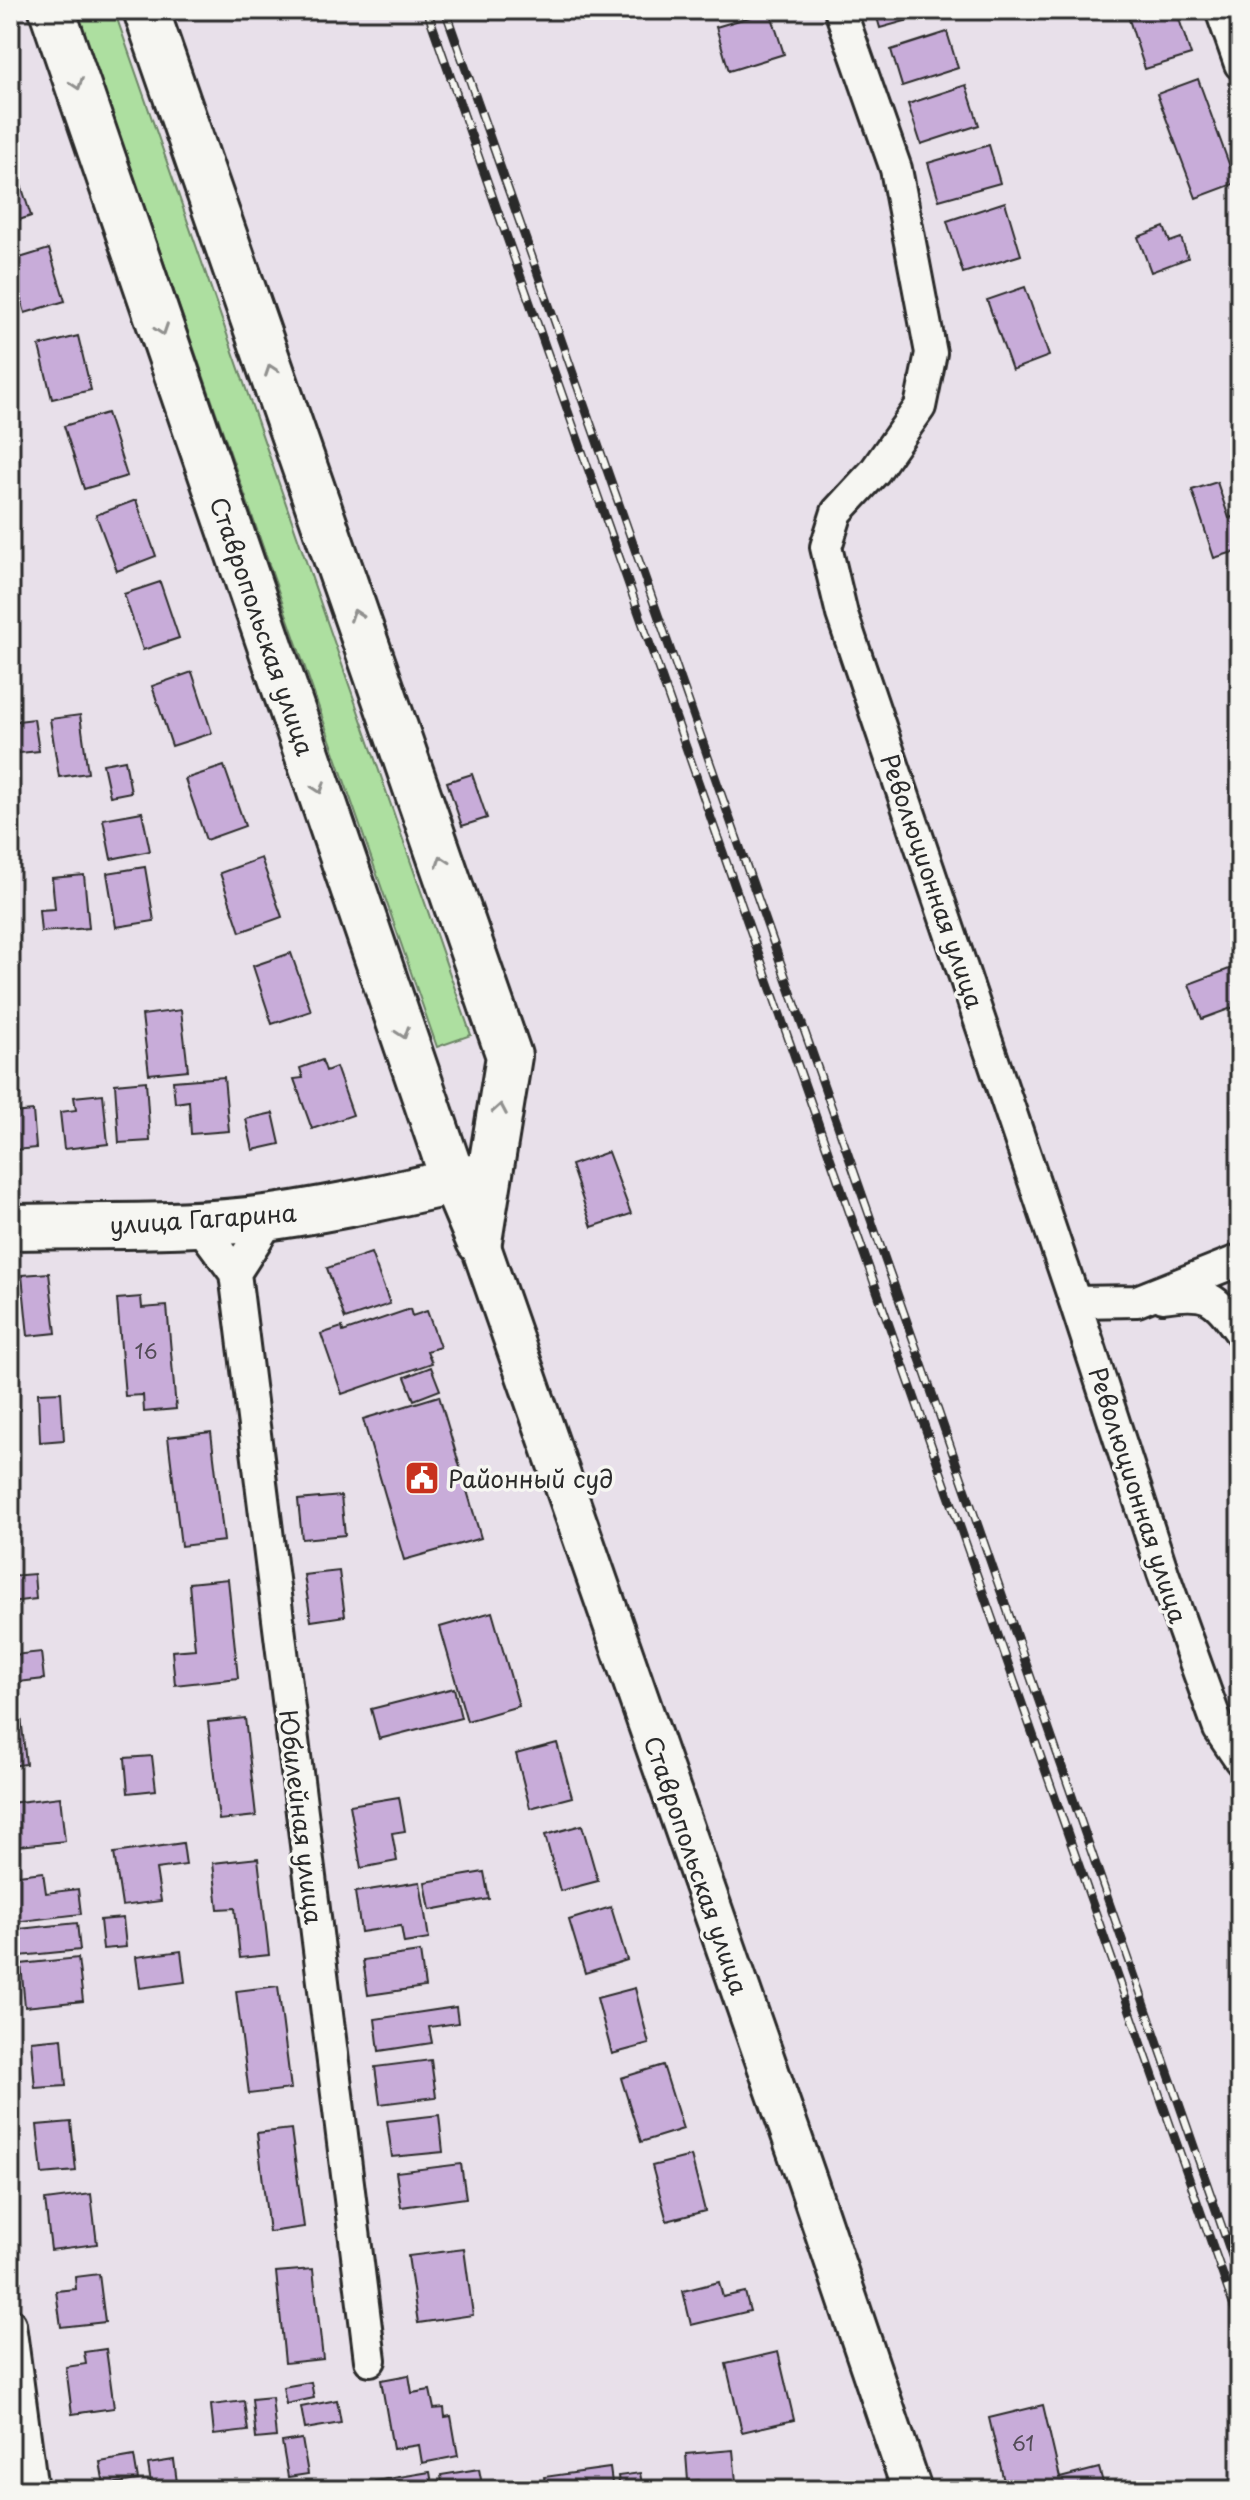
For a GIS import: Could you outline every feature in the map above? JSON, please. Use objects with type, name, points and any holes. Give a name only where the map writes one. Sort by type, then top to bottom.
[{"type":"main road","name":"Ставропольская улица","points":[[52,10],[471,1178],[479,1241]]},
{"type":"main road","points":[[146,10],[509,1056],[471,1178]]},
{"type":"main road","name":"улица Гагарина","points":[[10,1227],[198,1223],[271,1217],[471,1178]]},
{"type":"street","name":"Революционная улица","points":[[840,10],[896,169],[931,353],[920,407],[875,471],[837,512],[826,547],[842,614],[1075,1302],[1163,1573],[1219,1729],[1240,1760]]},
{"type":"street","points":[[1221,10],[1240,64]]},
{"type":"street","points":[[235,1273],[271,1217]]},
{"type":"street","name":"Юбилейная улица","points":[[198,1223],[235,1273],[370,2360]]},
{"type":"street","name":"Ставропольская улица","points":[[479,1241],[912,2490]]},
{"type":"street","points":[[1137,1301],[1240,1260]]},
{"type":"street","points":[[1075,1302],[1137,1301],[1190,1293],[1218,1301],[1240,1332]]},
{"type":"street","points":[[10,2324],[32,2490]]},
{"type":"green space","points":[[76,10],[114,10],[471,1035],[437,1047]]},
{"type":"building","points":[[875,10],[936,10],[937,12],[880,28]]},
{"type":"building","points":[[1126,10],[1176,10],[1191,55],[1145,69]]},
{"type":"building","points":[[770,11],[784,54],[729,71],[716,27]]},
{"type":"building","points":[[947,32],[958,68],[902,86],[891,50]]},
{"type":"building","points":[[1198,79],[1236,183],[1196,198],[1157,94]]},
{"type":"building","points":[[966,85],[979,125],[921,144],[908,104]]},
{"type":"building","points":[[989,145],[1000,183],[939,200],[928,163]]},
{"type":"building","points":[[13,160],[31,216],[10,223],[10,161]]},
{"type":"building","points":[[1005,202],[1021,255],[963,273],[947,221]]},
{"type":"building","points":[[1164,227],[1170,242],[1181,238],[1188,258],[1151,272],[1138,237]]},
{"type":"building","points":[[49,249],[65,301],[25,313],[10,261]]},
{"type":"building","points":[[1025,287],[1049,356],[1012,370],[987,300]]},
{"type":"building","points":[[78,336],[91,390],[52,399],[39,346]]},
{"type":"building","points":[[107,413],[127,476],[84,489],[64,426]]},
{"type":"building","points":[[1217,482],[1229,518],[1240,515],[1240,550],[1214,558],[1192,490]]},
{"type":"building","points":[[136,500],[156,556],[117,571],[96,515]]},
{"type":"building","points":[[160,582],[179,638],[143,650],[124,594]]},
{"type":"building","points":[[192,672],[212,733],[172,746],[152,686]]},
{"type":"building","points":[[80,715],[88,773],[59,777],[50,719]]},
{"type":"building","points":[[34,719],[39,751],[10,754],[10,722]]},
{"type":"building","points":[[125,760],[131,792],[110,796],[103,764]]},
{"type":"building","points":[[224,766],[245,826],[206,840],[185,779]]},
{"type":"building","points":[[472,774],[487,818],[462,826],[447,782]]},
{"type":"building","points":[[142,812],[150,851],[111,859],[103,819]]},
{"type":"building","points":[[261,858],[282,917],[240,932],[220,873]]},
{"type":"building","points":[[145,867],[154,921],[116,927],[107,873]]},
{"type":"building","points":[[84,875],[89,928],[41,932],[39,910],[55,909],[52,878]]},
{"type":"building","points":[[291,953],[311,1011],[272,1024],[253,966]]},
{"type":"building","points":[[1240,965],[1240,1005],[1202,1019],[1189,984]]},
{"type":"building","points":[[181,1010],[188,1070],[149,1074],[142,1015]]},
{"type":"building","points":[[322,1060],[326,1071],[336,1067],[353,1115],[312,1129],[294,1079],[303,1078],[300,1068]]},
{"type":"building","points":[[224,1077],[229,1131],[191,1134],[189,1101],[175,1103],[173,1081]]},
{"type":"building","points":[[146,1081],[150,1141],[119,1143],[115,1084]]},
{"type":"building","points":[[103,1094],[108,1144],[64,1149],[60,1112],[76,1110],[74,1097]]},
{"type":"building","points":[[33,1111],[36,1148],[15,1150],[12,1113]]},
{"type":"building","points":[[273,1113],[280,1144],[253,1150],[246,1119]]},
{"type":"building","points":[[608,1152],[631,1214],[592,1227],[571,1165]]},
{"type":"building","points":[[371,1253],[390,1304],[345,1319],[327,1268]]},
{"type":"building","points":[[49,1273],[56,1333],[28,1336],[22,1275]]},
{"type":"building","points":[[141,1297],[142,1308],[167,1306],[176,1409],[144,1412],[143,1395],[125,1396],[117,1299]]},
{"type":"building","points":[[410,1309],[412,1316],[427,1311],[440,1347],[427,1351],[432,1363],[342,1394],[321,1334],[342,1327],[343,1332]]},
{"type":"building","points":[[431,1367],[440,1390],[414,1400],[405,1377]]},
{"type":"building","points":[[61,1392],[64,1440],[40,1442],[38,1393]]},
{"type":"building","name":"Районный суд","points":[[439,1396],[481,1538],[404,1560],[363,1419]]},
{"type":"building","points":[[211,1432],[224,1541],[181,1546],[168,1437]]},
{"type":"building","points":[[341,1496],[345,1535],[302,1539],[298,1500]]},
{"type":"building","points":[[339,1571],[345,1616],[311,1621],[304,1575]]},
{"type":"building","points":[[34,1574],[36,1599],[10,1602],[10,1576]]},
{"type":"building","points":[[228,1579],[238,1678],[175,1685],[172,1651],[195,1649],[189,1583]]},
{"type":"building","points":[[492,1612],[519,1706],[467,1721],[440,1627]]},
{"type":"building","points":[[13,1637],[14,1655],[41,1652],[44,1679],[10,1683],[10,1638]]},
{"type":"building","points":[[454,1688],[461,1718],[379,1739],[371,1709]]},
{"type":"building","points":[[21,1716],[26,1764],[10,1766],[10,1717]]},
{"type":"building","points":[[245,1718],[256,1816],[219,1820],[208,1722]]},
{"type":"building","points":[[557,1743],[572,1797],[530,1808],[516,1754]]},
{"type":"building","points":[[152,1756],[156,1790],[128,1793],[125,1758]]},
{"type":"building","points":[[60,1797],[65,1841],[10,1847],[10,1803]]},
{"type":"building","points":[[399,1797],[405,1831],[392,1833],[397,1861],[361,1868],[350,1805]]},
{"type":"building","points":[[582,1825],[598,1881],[560,1891],[545,1835]]},
{"type":"building","points":[[183,1843],[186,1865],[156,1869],[161,1901],[122,1906],[114,1853]]},
{"type":"building","points":[[258,1858],[269,1955],[240,1958],[235,1908],[218,1909],[213,1863]]},
{"type":"building","points":[[43,1872],[46,1893],[78,1889],[81,1914],[14,1922],[10,1876]]},
{"type":"building","points":[[484,1872],[489,1899],[430,1910],[425,1882]]},
{"type":"building","points":[[420,1882],[429,1939],[404,1943],[401,1926],[361,1932],[355,1892]]},
{"type":"building","points":[[611,1907],[627,1960],[585,1973],[569,1920]]},
{"type":"building","points":[[123,1918],[126,1947],[103,1949],[100,1920]]},
{"type":"building","points":[[77,1923],[80,1950],[10,1957],[10,1930]]},
{"type":"building","points":[[181,1951],[185,1982],[140,1988],[136,1957]]},
{"type":"building","points":[[420,1952],[425,1987],[368,1995],[363,1960]]},
{"type":"building","points":[[78,1958],[83,2001],[25,2007],[21,1964]]},
{"type":"building","points":[[278,1986],[291,2089],[249,2094],[236,1991]]},
{"type":"building","points":[[635,1988],[649,2044],[612,2054],[597,1998]]},
{"type":"building","points":[[456,2007],[458,2023],[429,2027],[432,2043],[379,2051],[375,2019]]},
{"type":"building","points":[[62,2038],[66,2086],[35,2088],[31,2041]]},
{"type":"building","points":[[431,2060],[436,2097],[380,2104],[375,2067]]},
{"type":"building","points":[[663,2065],[683,2129],[641,2142],[621,2078]]},
{"type":"building","points":[[439,2115],[443,2152],[392,2157],[387,2121]]},
{"type":"building","points":[[71,2122],[76,2171],[42,2174],[37,2125]]},
{"type":"building","points":[[291,2129],[304,2227],[269,2232],[257,2133]]},
{"type":"building","points":[[691,2156],[705,2211],[667,2221],[652,2166]]},
{"type":"building","points":[[461,2164],[466,2198],[401,2207],[396,2172]]},
{"type":"building","points":[[91,2194],[97,2244],[51,2250],[45,2200]]},
{"type":"building","points":[[464,2249],[473,2315],[418,2323],[408,2256]]},
{"type":"building","points":[[313,2269],[323,2359],[285,2363],[276,2272]]},
{"type":"building","points":[[99,2274],[105,2322],[61,2327],[56,2291],[76,2289],[75,2277]]},
{"type":"building","points":[[719,2282],[723,2297],[745,2292],[750,2311],[691,2325],[683,2291]]},
{"type":"building","points":[[106,2349],[114,2408],[72,2414],[66,2367],[86,2364],[84,2352]]},
{"type":"building","points":[[778,2352],[794,2420],[742,2432],[726,2364]]},
{"type":"building","points":[[409,2375],[412,2393],[430,2390],[434,2409],[444,2408],[445,2417],[451,2416],[458,2456],[422,2463],[419,2445],[393,2449],[381,2380]]},
{"type":"building","points":[[311,2382],[314,2398],[286,2404],[283,2387]]},
{"type":"building","points":[[272,2397],[276,2437],[256,2439],[252,2399]]},
{"type":"building","points":[[337,2400],[341,2423],[305,2429],[301,2407]]},
{"type":"building","points":[[244,2401],[248,2431],[214,2435],[211,2405]]},
{"type":"building","points":[[1043,2405],[1060,2478],[1099,2468],[1105,2490],[1006,2490],[989,2418]]},
{"type":"building","points":[[302,2439],[308,2474],[288,2477],[282,2442]]},
{"type":"building","points":[[733,2450],[736,2482],[721,2483],[721,2490],[699,2490],[698,2480],[688,2481],[686,2454]]},
{"type":"building","points":[[134,2456],[138,2480],[104,2485],[100,2462]]},
{"type":"building","points":[[174,2460],[178,2490],[152,2490],[148,2464]]},
{"type":"building","points":[[610,2468],[613,2490],[546,2490],[544,2477]]},
{"type":"building","points":[[479,2469],[483,2490],[443,2490],[441,2475]]},
{"type":"building","points":[[430,2472],[433,2490],[376,2490],[375,2481]]},
{"type":"building","points":[[640,2473],[643,2490],[620,2490],[618,2476]]},
{"type":"railway","points":[[427,10],[1240,2324]]},
{"type":"railway","points":[[445,10],[1240,2279]]},
{"type":"place","name":"Районный суд","points":[[422,1478]]}]
